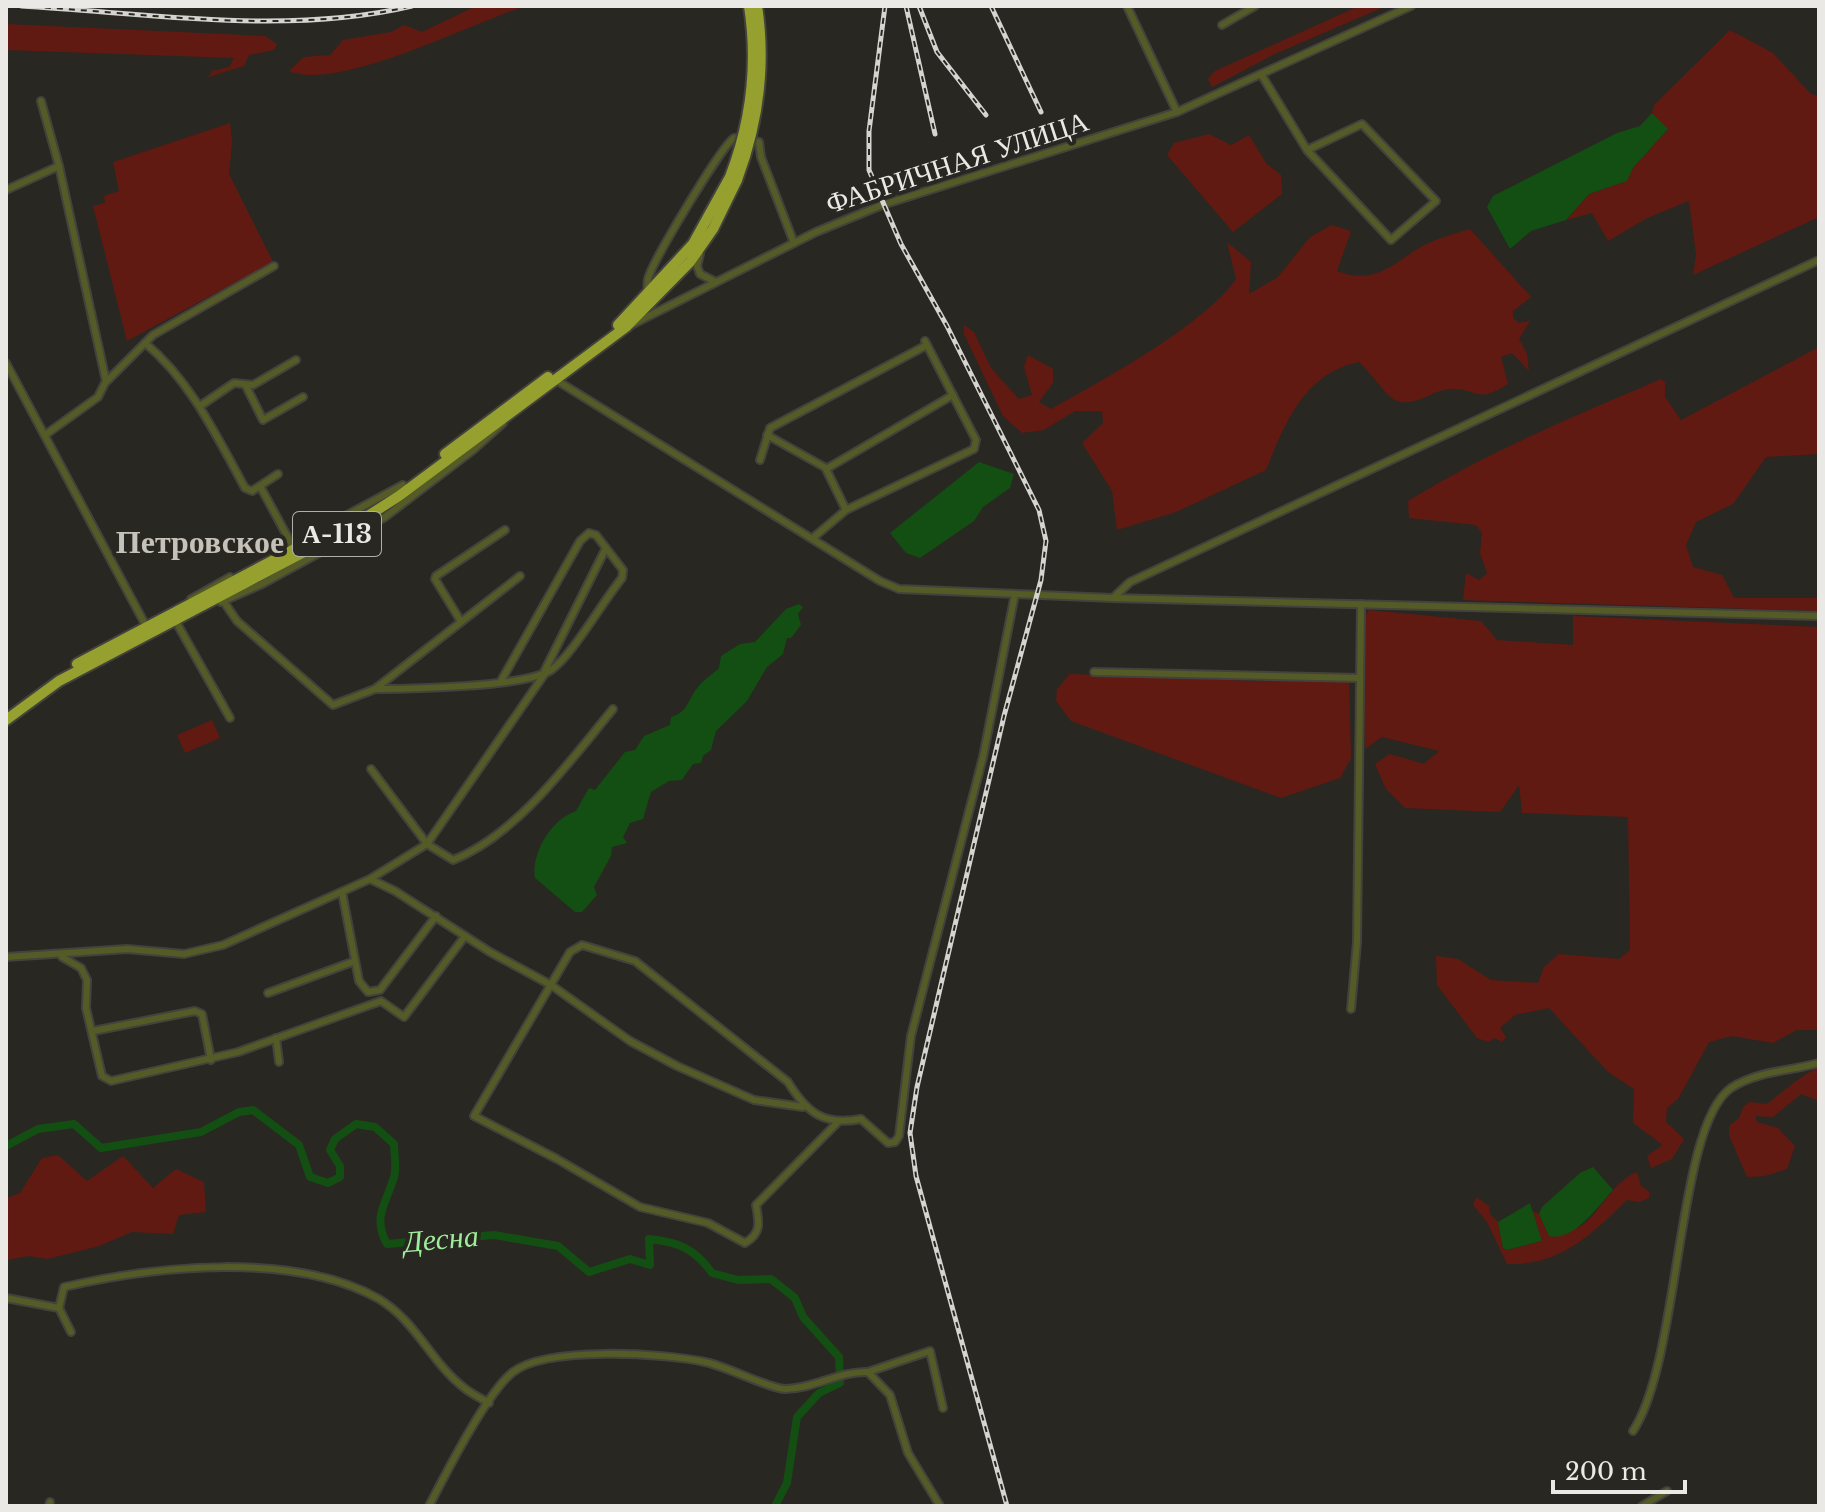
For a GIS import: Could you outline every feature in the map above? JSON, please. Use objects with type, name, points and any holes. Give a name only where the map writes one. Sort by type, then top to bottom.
[{"type":"highway","name":"А-113","points":[[734,179],[752,88],[749,6]]},
{"type":"highway","name":"А-113","points":[[6,720],[39,692],[379,510],[626,327],[674,281],[701,240],[734,179],[753,131],[760,81],[757,6]]},
{"type":"highway","name":"А-113","points":[[6,711],[37,686],[341,525],[403,485],[610,332],[701,240]]},
{"type":"street","points":[[1127,6],[1177,112]]},
{"type":"street","points":[[1222,25],[1255,6]]},
{"type":"street","name":"ФАБРИЧНАЯ УЛИЦА","points":[[626,327],[794,243],[882,205],[1177,112],[1411,6]]},
{"type":"street","points":[[1261,74],[1307,150],[1391,240],[1436,201],[1362,124],[1307,150]]},
{"type":"street","points":[[41,101],[59,166],[106,381]]},
{"type":"street","points":[[640,303],[647,293],[648,278],[674,245],[726,144],[737,137],[759,142],[761,157],[794,243]]},
{"type":"street","points":[[6,190],[59,166]]},
{"type":"street","points":[[674,245],[687,246],[701,240]]},
{"type":"street","points":[[701,240],[697,266],[700,274],[711,282],[724,280]]},
{"type":"street","points":[[1113,598],[1130,582],[1819,260]]},
{"type":"street","points":[[45,435],[98,397],[106,381],[153,335],[274,266]]},
{"type":"street","points":[[145,343],[159,355],[200,406],[245,488],[252,491],[278,474]]},
{"type":"street","points":[[760,460],[770,428],[926,343],[976,440],[974,449],[846,510],[814,537]]},
{"type":"street","points":[[200,406],[234,383],[253,385],[296,360]]},
{"type":"street","points":[[6,363],[9,374],[45,435],[146,626]]},
{"type":"street","points":[[556,380],[814,537],[880,581],[899,589],[1113,598],[1819,616]]},
{"type":"street","points":[[246,386],[263,420],[303,397]]},
{"type":"street","points":[[826,468],[953,395]]},
{"type":"street","points":[[205,604],[224,602],[385,517],[484,442],[511,413]]},
{"type":"street","points":[[767,435],[826,468],[846,510]]},
{"type":"street","points":[[184,607],[195,596],[403,485]]},
{"type":"street","points":[[260,486],[292,545]]},
{"type":"street","points":[[460,620],[436,576],[505,530]]},
{"type":"street","points":[[224,602],[237,621],[333,705],[375,689],[501,681],[552,669],[622,578],[623,570],[596,535],[584,535],[501,681]]},
{"type":"street","points":[[6,957],[58,956],[127,949],[184,954],[223,945],[370,879],[427,844],[544,673],[606,548]]},
{"type":"street","points":[[375,689],[520,576]]},
{"type":"street","points":[[370,879],[551,985],[630,1041],[754,1100],[803,1107],[837,1123],[861,1119],[888,1143],[899,1136],[911,1036],[983,757],[1015,594]]},
{"type":"street","points":[[1351,1009],[1357,942],[1361,604]]},
{"type":"street","points":[[175,620],[230,718]]},
{"type":"street","points":[[1094,672],[1360,678]]},
{"type":"street","points":[[371,769],[427,844],[453,860],[479,849],[557,777],[613,709]]},
{"type":"street","points":[[342,892],[362,987],[370,992],[380,990],[436,916]]},
{"type":"street","points":[[58,956],[81,968],[87,980],[86,1008],[102,1076],[107,1081],[211,1060],[381,1001],[404,1017],[465,936]]},
{"type":"street","points":[[803,1107],[788,1082],[635,961],[577,946],[474,1116],[640,1207],[708,1223],[745,1243],[755,1237],[760,1227],[756,1205],[837,1123]]},
{"type":"street","points":[[268,993],[355,961]]},
{"type":"street","points":[[93,1031],[195,1011],[202,1014],[211,1060]]},
{"type":"street","points":[[276,1038],[279,1062]]},
{"type":"street","points":[[1633,1431],[1650,1397],[1663,1346],[1698,1152],[1714,1106],[1743,1083],[1819,1063]]},
{"type":"street","points":[[71,1332],[59,1308],[64,1287],[121,1275],[197,1270],[310,1272],[380,1300],[416,1330],[462,1387],[489,1403]]},
{"type":"street","points":[[6,1298],[59,1308]]},
{"type":"street","points":[[429,1506],[489,1403],[508,1376],[520,1367],[586,1355],[655,1355],[696,1360],[738,1371],[781,1389],[843,1373],[868,1372],[930,1351],[943,1408]]},
{"type":"street","points":[[868,1372],[890,1395],[908,1453],[940,1506]]},
{"type":"street","points":[[1642,1506],[1667,1491]]},
{"type":"shaded area","points":[[476,6],[526,6],[372,64],[311,75],[289,71],[304,57],[330,55],[343,40],[391,32],[404,25],[422,32]]},
{"type":"shaded area","points":[[1359,6],[1386,6],[1275,54],[1212,87],[1208,79],[1215,71]]},
{"type":"shaded area","points":[[6,24],[265,36],[277,44],[274,50],[249,55],[244,66],[208,77],[212,71],[229,67],[234,58],[6,50]]},
{"type":"shaded area","points":[[1730,30],[1773,53],[1811,94],[1819,96],[1819,217],[1693,275],[1696,255],[1689,201],[1647,218],[1608,241],[1592,213],[1566,220],[1589,194],[1627,181],[1633,168],[1668,129],[1652,113],[1654,105]]},
{"type":"shaded area","points":[[1652,113],[1668,129],[1633,168],[1627,181],[1589,194],[1566,220],[1531,231],[1510,249],[1487,207],[1493,196],[1617,133],[1640,126]]},
{"type":"shaded area","points":[[230,123],[229,174],[273,262],[127,341],[93,206],[105,203],[104,196],[119,191],[113,162]]},
{"type":"shaded area","points":[[1209,134],[1231,145],[1249,135],[1266,163],[1281,175],[1282,194],[1233,232],[1167,155],[1174,143]]},
{"type":"shaded area","points":[[1332,225],[1351,231],[1337,271],[1358,276],[1385,270],[1425,245],[1470,229],[1531,297],[1513,311],[1513,318],[1519,323],[1530,321],[1519,339],[1527,354],[1529,371],[1512,353],[1501,357],[1508,384],[1489,394],[1450,389],[1404,402],[1388,395],[1359,362],[1340,368],[1324,377],[1299,402],[1266,470],[1176,512],[1117,530],[1112,491],[1082,443],[1103,423],[1102,411],[1075,411],[1044,430],[1022,433],[1003,416],[964,334],[964,325],[974,332],[991,368],[1019,399],[1032,395],[1024,367],[1028,355],[1053,369],[1053,383],[1039,402],[1051,409],[1151,351],[1221,297],[1236,279],[1227,242],[1251,262],[1249,294],[1278,277],[1310,237]]},
{"type":"shaded area","points":[[1819,347],[1819,454],[1766,457],[1733,504],[1696,522],[1686,545],[1693,567],[1722,575],[1734,598],[1819,598],[1819,611],[1463,600],[1466,573],[1479,580],[1487,573],[1480,553],[1482,533],[1476,525],[1409,518],[1408,501],[1438,483],[1532,436],[1661,379],[1665,382],[1665,397],[1681,420]]},
{"type":"shaded area","points":[[979,462],[1014,474],[1010,488],[983,507],[974,521],[920,558],[906,553],[890,533]]},
{"type":"shaded area","points":[[799,604],[803,607],[798,614],[801,625],[791,638],[787,638],[783,654],[767,667],[747,701],[716,731],[711,750],[703,756],[701,763],[693,764],[682,780],[669,781],[651,792],[643,819],[630,823],[623,837],[627,843],[612,847],[611,856],[594,887],[597,895],[582,912],[575,912],[535,878],[536,859],[551,829],[558,821],[576,811],[589,788],[595,790],[625,752],[635,750],[644,736],[670,725],[671,717],[681,712],[700,684],[719,668],[721,656],[740,644],[755,642],[786,609]]},
{"type":"shaded area","points":[[1369,610],[1481,621],[1497,640],[1573,645],[1573,616],[1819,627],[1819,1030],[1797,1030],[1773,1043],[1732,1036],[1709,1042],[1678,1099],[1667,1108],[1666,1122],[1684,1139],[1672,1159],[1651,1168],[1647,1156],[1663,1145],[1633,1123],[1634,1089],[1608,1072],[1549,1008],[1515,1015],[1500,1028],[1506,1037],[1502,1042],[1495,1038],[1488,1042],[1477,1038],[1437,985],[1436,956],[1458,959],[1491,980],[1538,983],[1544,967],[1559,954],[1619,959],[1630,950],[1628,817],[1522,813],[1519,785],[1500,812],[1405,808],[1386,789],[1375,764],[1390,754],[1424,764],[1439,751],[1382,737],[1365,749],[1362,620]]},
{"type":"shaded area","points":[[1070,674],[1253,681],[1349,676],[1351,758],[1340,778],[1281,798],[1071,721],[1056,701],[1057,689]]},
{"type":"shaded area","points":[[212,720],[220,738],[185,753],[177,735]]},
{"type":"shaded area","points":[[1819,1068],[1819,1101],[1801,1094],[1773,1117],[1755,1116],[1757,1122],[1778,1128],[1795,1146],[1787,1169],[1765,1176],[1747,1177],[1729,1135],[1729,1126],[1750,1102],[1767,1104]]},
{"type":"shaded area","points":[[58,1155],[87,1181],[123,1156],[153,1188],[176,1169],[204,1182],[206,1212],[179,1215],[173,1234],[132,1232],[99,1246],[47,1259],[29,1256],[6,1260],[6,1198],[20,1193],[42,1158]]},
{"type":"shaded area","points":[[1593,1167],[1613,1190],[1576,1229],[1567,1234],[1549,1236],[1539,1214],[1542,1207],[1580,1173]]},
{"type":"shaded area","points":[[1637,1172],[1641,1186],[1649,1191],[1649,1198],[1639,1202],[1627,1200],[1573,1246],[1543,1260],[1507,1264],[1487,1222],[1473,1205],[1476,1197],[1489,1206],[1490,1214],[1498,1222],[1503,1248],[1508,1250],[1542,1241],[1532,1211],[1539,1214],[1549,1236],[1573,1230],[1592,1216],[1621,1182]]},
{"type":"shaded area","points":[[1530,1203],[1542,1241],[1507,1250],[1503,1248],[1498,1222]]},
{"type":"waterway","name":"Десна","points":[[6,1146],[38,1129],[74,1124],[101,1148],[201,1132],[239,1112],[253,1110],[299,1145],[310,1177],[328,1183],[340,1177],[340,1166],[330,1150],[335,1139],[356,1124],[375,1127],[394,1144],[395,1173],[381,1218],[387,1244],[494,1235],[558,1246],[589,1272],[630,1259],[650,1265],[649,1239],[685,1248],[712,1273],[738,1280],[771,1279],[795,1298],[803,1317],[839,1357],[840,1383],[819,1393],[797,1417],[787,1483],[775,1506]]},
{"type":"railway","points":[[21,6],[267,21],[316,20],[412,6]]},
{"type":"railway","points":[[885,6],[869,131],[869,170],[901,244],[947,326],[1039,510],[1046,541],[1041,580],[1004,716],[917,1087],[910,1133],[916,1176],[1007,1506]]},
{"type":"railway","points":[[906,6],[935,134]]},
{"type":"railway","points":[[919,6],[937,52],[986,115]]},
{"type":"railway","points":[[991,6],[1041,112]]},
{"type":"district","name":"Петровское","points":[[200,542]]}]
